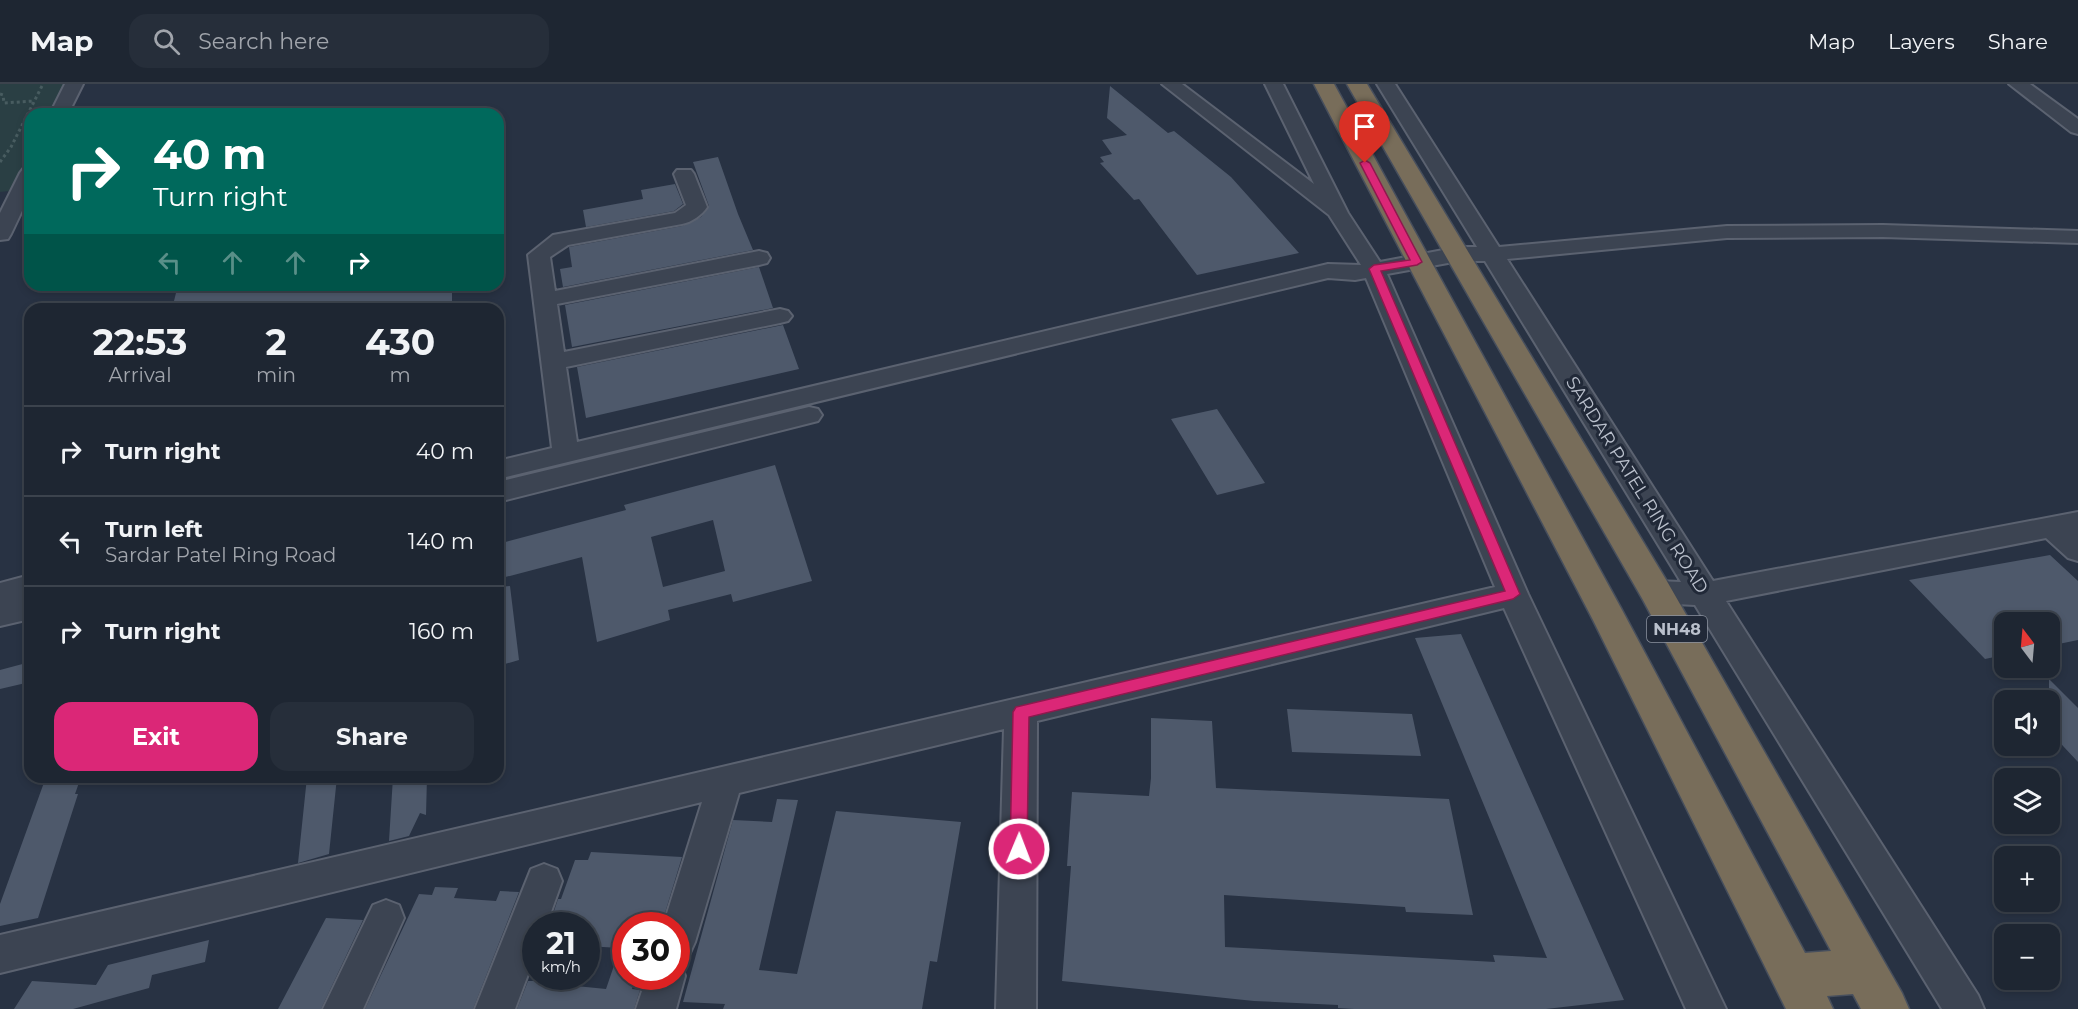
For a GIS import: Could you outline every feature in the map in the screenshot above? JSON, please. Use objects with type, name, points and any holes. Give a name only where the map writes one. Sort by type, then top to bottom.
[{"type":"highway","name":"NH48","points":[[1324,84],[1610,620],[1802,993]]},
{"type":"highway","name":"SARDAR PATEL RING ROAD","points":[[1357,84],[1656,592],[1886,1009]]},
{"type":"highway","points":[[1802,993],[1865,971]]},
{"type":"street","points":[[62,108],[74,84]]},
{"type":"street","points":[[1171,84],[1338,213]]},
{"type":"street","points":[[1274,84],[1338,213],[1706,1009]]},
{"type":"street","name":"SARDAR PATEL RING ROAD","points":[[1386,84],[1964,1009]]},
{"type":"street","points":[[2018,84],[2078,128]]},
{"type":"street","points":[[566,454],[539,255],[561,240],[682,218],[697,207],[684,174]]},
{"type":"street","points":[[0,234],[24,185]]},
{"type":"street","points":[[504,490],[618,452],[1341,284],[1365,271],[1459,255],[1493,254],[1727,232],[1883,231],[2078,237]]},
{"type":"street","points":[[545,300],[759,258]]},
{"type":"street","points":[[554,362],[780,316]]},
{"type":"street","points":[[504,470],[566,454],[618,452]]},
{"type":"street","points":[[1656,592],[1705,594],[2065,524],[2078,550]]},
{"type":"street","points":[[0,594],[24,588]]},
{"type":"street","points":[[0,954],[1513,594]]},
{"type":"street","points":[[0,614],[24,608]]},
{"type":"street","points":[[1016,1009],[1021,712]]},
{"type":"street","points":[[685,912],[726,781]]},
{"type":"street","points":[[495,1009],[544,881]]},
{"type":"street","points":[[343,1009],[386,918]]},
{"type":"street","points":[[656,1009],[662,990]]},
{"type":"path","points":[[30,108],[43,84]]},
{"type":"path","points":[[0,94],[3,95],[4,103],[34,101]]},
{"type":"path","points":[[0,162],[11,147],[24,121]]},
{"type":"green space","points":[[0,84],[65,84],[52,108],[24,108],[24,162],[9,191],[0,192]]},
{"type":"building","points":[[1110,86],[1168,133],[1174,131],[1231,177],[1299,253],[1197,275],[1139,199],[1134,200],[1100,163],[1104,162],[1100,157],[1112,154],[1102,140],[1127,135],[1107,118]]},
{"type":"building","points":[[718,157],[753,250],[563,287],[560,269],[572,267],[569,247],[682,226],[701,217],[709,206],[693,162]]},
{"type":"building","points":[[675,184],[683,204],[674,211],[586,227],[583,210],[643,199],[641,190]]},
{"type":"building","points":[[759,267],[773,308],[572,347],[565,305]]},
{"type":"building","points":[[176,291],[452,291],[452,303],[174,303]]},
{"type":"building","points":[[783,325],[799,369],[586,418],[577,367]]},
{"type":"building","points":[[1217,409],[1265,483],[1217,495],[1171,419]]},
{"type":"building","points":[[775,465],[812,581],[733,602],[731,594],[668,610],[670,620],[597,642],[582,557],[504,577],[504,542],[626,510],[624,505]],"holes":[[[713,520],[725,571],[663,587],[651,537]]]},
{"type":"building","points":[[2050,555],[2078,581],[2078,640],[2060,644],[2060,612],[1994,612],[1994,657],[1985,659],[1909,580]]},
{"type":"building","points":[[504,586],[510,586],[519,660],[504,664]]},
{"type":"building","points":[[1461,634],[1624,1000],[1546,1009],[1354,1009],[1338,1008],[1338,1005],[1254,1001],[1062,981],[1071,866],[1067,866],[1072,792],[1149,796],[1151,718],[1212,721],[1216,788],[1449,799],[1473,915],[1406,912],[1405,907],[1224,895],[1225,947],[1495,962],[1493,955],[1547,958],[1415,638]]},
{"type":"building","points":[[24,664],[24,683],[0,689],[0,670]]},
{"type":"building","points":[[2049,679],[2060,690],[2049,690]]},
{"type":"building","points":[[2060,690],[2078,708],[2078,762],[2060,743]]},
{"type":"building","points":[[1287,709],[1412,714],[1421,756],[1292,752]]},
{"type":"building","points":[[44,783],[79,783],[75,794],[78,794],[38,918],[0,926],[0,904]]},
{"type":"building","points":[[306,783],[336,783],[329,854],[298,863]]},
{"type":"building","points":[[393,783],[427,783],[426,815],[420,813],[409,836],[389,841]]},
{"type":"building","points":[[777,799],[798,800],[759,970],[797,974],[836,811],[961,822],[937,962],[930,961],[922,1009],[723,1009],[725,1004],[683,1002],[686,990],[690,990],[690,977],[733,820],[772,822]]},
{"type":"building","points":[[591,852],[682,857],[665,912],[612,912],[612,948],[600,947],[600,912],[554,912],[558,899],[561,899],[575,860],[588,860]]},
{"type":"building","points":[[435,887],[458,888],[454,898],[496,901],[500,891],[519,892],[473,1009],[365,1009],[419,894],[432,895]]},
{"type":"building","points":[[326,918],[363,920],[321,1009],[278,1009]]},
{"type":"building","points":[[209,940],[205,962],[152,975],[149,988],[73,1009],[14,1009],[32,981],[96,985],[108,965]]},
{"type":"building","points":[[612,971],[612,990],[640,990],[634,1009],[517,1009],[524,990],[606,989]]},
{"type":"route","points":[[1019,849],[1021,712],[1513,594],[1374,269],[1417,262],[1365,163]]}]
